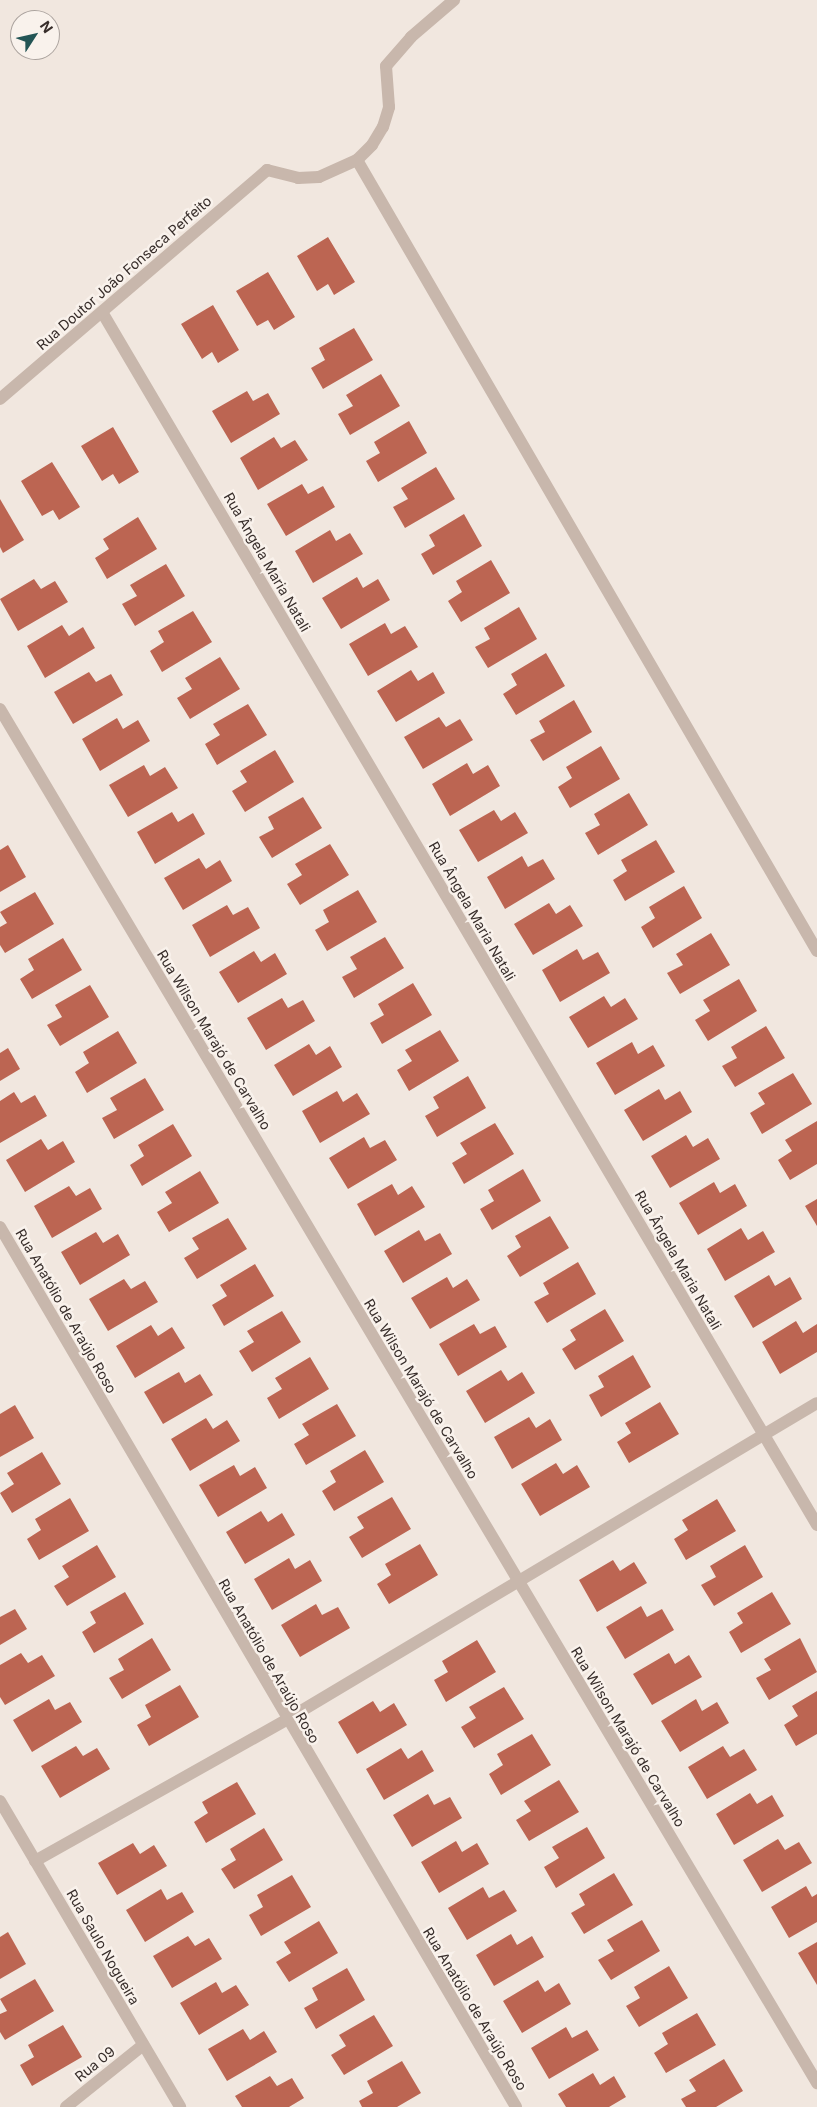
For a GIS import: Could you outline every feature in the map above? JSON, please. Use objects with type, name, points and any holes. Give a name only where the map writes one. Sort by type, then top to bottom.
[{"type":"street","points":[[454,0],[410,37],[386,66],[389,107],[383,127],[372,145],[357,160],[817,951]]},
{"type":"street","name":"Rua Doutor João Fonseca Perfeito","points":[[0,399],[267,170],[298,178],[319,177],[340,170],[357,160]]},
{"type":"street","name":"Rua Ângela Maria Natali","points":[[102,312],[817,1525]]},
{"type":"street","name":"Rua Wilson Marajó de Carvalho","points":[[0,709],[817,2083]]},
{"type":"street","name":"Rua Anatólio de Araújo Roso","points":[[0,1227],[286,1720],[516,2107]]},
{"type":"street","points":[[35,1861],[286,1720],[817,1403]]},
{"type":"street","name":"Rua Saulo Nogueira","points":[[0,1801],[180,2107]]},
{"type":"street","name":"Rua 09","points":[[66,2107],[143,2045]]},
{"type":"building","points":[[328,237],[355,282],[334,295],[328,284],[317,291],[297,256]]},
{"type":"building","points":[[268,272],[295,317],[274,330],[268,320],[257,326],[236,291]]},
{"type":"building","points":[[213,305],[239,350],[218,363],[212,352],[202,359],[181,324]]},
{"type":"building","points":[[354,328],[373,360],[323,389],[311,368],[325,360],[319,348]]},
{"type":"building","points":[[381,374],[400,406],[350,435],[338,414],[353,406],[346,395]]},
{"type":"building","points":[[247,391],[253,401],[268,393],[280,414],[231,443],[212,411]]},
{"type":"building","points":[[409,421],[427,453],[378,482],[366,461],[380,453],[374,442]]},
{"type":"building","points":[[113,427],[139,472],[119,484],[113,474],[102,481],[81,446]]},
{"type":"building","points":[[274,437],[281,448],[295,440],[308,460],[258,490],[240,458]]},
{"type":"building","points":[[52,462],[80,507],[59,520],[53,510],[42,516],[21,481]]},
{"type":"building","points":[[436,467],[455,499],[405,528],[393,507],[408,499],[401,488]]},
{"type":"building","points":[[302,484],[308,494],[323,486],[335,507],[286,536],[267,504]]},
{"type":"building","points":[[0,499],[24,540],[3,553],[0,547]]},
{"type":"building","points":[[464,514],[482,546],[433,575],[421,554],[435,546],[429,535]]},
{"type":"building","points":[[138,517],[157,549],[107,579],[95,558],[109,549],[103,539]]},
{"type":"building","points":[[330,530],[336,541],[350,533],[363,554],[313,583],[295,551]]},
{"type":"building","points":[[491,560],[510,593],[461,622],[448,601],[462,592],[456,581]]},
{"type":"building","points":[[166,564],[185,596],[135,626],[122,604],[137,596],[130,585]]},
{"type":"building","points":[[357,577],[363,588],[378,579],[390,600],[341,629],[322,598]]},
{"type":"building","points":[[34,579],[41,589],[55,581],[68,602],[18,631],[0,599]]},
{"type":"building","points":[[519,607],[537,639],[488,668],[475,647],[490,639],[484,628]]},
{"type":"building","points":[[193,611],[212,642],[162,672],[150,651],[164,642],[158,631]]},
{"type":"building","points":[[385,623],[391,634],[405,626],[418,647],[368,676],[349,644]]},
{"type":"building","points":[[62,625],[69,636],[83,627],[95,648],[45,678],[27,646]]},
{"type":"building","points":[[546,653],[565,686],[516,715],[503,694],[517,685],[511,674]]},
{"type":"building","points":[[220,657],[240,689],[190,719],[177,698],[192,689],[185,678]]},
{"type":"building","points":[[411,670],[418,681],[433,672],[445,693],[396,722],[377,691]]},
{"type":"building","points":[[89,672],[96,682],[111,674],[123,695],[73,724],[54,692]]},
{"type":"building","points":[[574,700],[592,732],[543,761],[530,740],[545,732],[539,721]]},
{"type":"building","points":[[248,704],[267,735],[217,765],[205,744],[220,735],[213,724]]},
{"type":"building","points":[[439,717],[446,727],[460,719],[473,740],[423,769],[404,737]]},
{"type":"building","points":[[117,718],[123,729],[138,720],[150,741],[100,771],[82,739]]},
{"type":"building","points":[[601,746],[620,779],[570,808],[558,787],[572,778],[566,767]]},
{"type":"building","points":[[275,750],[294,782],[245,812],[232,791],[247,782],[240,771]]},
{"type":"building","points":[[467,763],[473,774],[488,765],[500,786],[450,816],[432,784]]},
{"type":"building","points":[[144,765],[150,776],[165,767],[178,788],[128,817],[109,785]]},
{"type":"building","points":[[629,793],[648,825],[598,855],[585,833],[600,825],[594,814]]},
{"type":"building","points":[[303,797],[322,828],[272,858],[259,837],[274,829],[268,817]]},
{"type":"building","points":[[494,810],[501,821],[515,812],[528,833],[478,862],[459,830]]},
{"type":"building","points":[[172,812],[178,822],[193,813],[205,834],[155,864],[137,832]]},
{"type":"building","points":[[656,840],[675,872],[625,901],[613,880],[627,871],[621,860]]},
{"type":"building","points":[[330,844],[349,875],[300,905],[287,884],[302,875],[295,864]]},
{"type":"building","points":[[8,845],[26,877],[0,892],[0,850]]},
{"type":"building","points":[[522,856],[528,867],[543,859],[555,879],[505,909],[487,877]]},
{"type":"building","points":[[199,858],[206,869],[220,860],[232,881],[183,910],[164,878]]},
{"type":"building","points":[[684,886],[702,918],[653,948],[641,927],[655,918],[649,907]]},
{"type":"building","points":[[358,890],[377,922],[327,951],[315,930],[329,922],[323,910]]},
{"type":"building","points":[[35,892],[54,924],[5,953],[0,945],[0,927],[7,923],[0,912]]},
{"type":"building","points":[[549,903],[556,914],[570,905],[583,926],[533,955],[514,924]]},
{"type":"building","points":[[227,905],[233,915],[248,907],[260,928],[210,957],[192,925]]},
{"type":"building","points":[[711,933],[730,965],[680,994],[667,973],[683,965],[676,954]]},
{"type":"building","points":[[385,937],[404,968],[354,998],[342,977],[357,969],[350,957]]},
{"type":"building","points":[[63,938],[82,970],[32,999],[20,979],[34,970],[28,959]]},
{"type":"building","points":[[577,949],[583,960],[598,952],[610,973],[560,1002],[542,970]]},
{"type":"building","points":[[254,951],[261,962],[275,953],[287,974],[238,1003],[219,972]]},
{"type":"building","points":[[739,979],[757,1011],[708,1041],[695,1020],[710,1011],[703,1000]]},
{"type":"building","points":[[413,983],[432,1015],[382,1044],[370,1023],[384,1015],[378,1004]]},
{"type":"building","points":[[90,985],[109,1017],[60,1046],[47,1025],[62,1017],[55,1005]]},
{"type":"building","points":[[604,996],[611,1007],[625,998],[638,1019],[588,1048],[569,1017]]},
{"type":"building","points":[[282,998],[288,1008],[303,1000],[315,1021],[266,1050],[247,1018]]},
{"type":"building","points":[[766,1026],[785,1058],[735,1087],[722,1066],[737,1058],[731,1047]]},
{"type":"building","points":[[440,1030],[459,1061],[409,1091],[397,1070],[412,1061],[405,1050]]},
{"type":"building","points":[[118,1031],[137,1063],[87,1093],[75,1072],[89,1063],[83,1052]]},
{"type":"building","points":[[632,1042],[638,1054],[653,1045],[665,1066],[615,1095],[596,1063]]},
{"type":"building","points":[[309,1044],[316,1055],[330,1046],[342,1067],[293,1096],[274,1065]]},
{"type":"building","points":[[8,1048],[20,1069],[0,1081],[0,1053]]},
{"type":"building","points":[[793,1073],[812,1104],[762,1134],[750,1113],[765,1104],[758,1093]]},
{"type":"building","points":[[468,1076],[486,1108],[437,1137],[425,1116],[439,1108],[433,1097]]},
{"type":"building","points":[[145,1078],[164,1110],[114,1139],[102,1118],[117,1110],[110,1098]]},
{"type":"building","points":[[659,1089],[665,1100],[680,1091],[692,1112],[643,1141],[624,1110]]},
{"type":"building","points":[[337,1091],[343,1102],[357,1093],[370,1114],[320,1143],[302,1111]]},
{"type":"building","points":[[14,1092],[21,1103],[35,1095],[47,1116],[0,1143],[0,1101]]},
{"type":"building","points":[[817,1121],[817,1164],[790,1180],[778,1160],[792,1151],[785,1140]]},
{"type":"building","points":[[495,1123],[514,1154],[464,1184],[452,1163],[467,1154],[460,1143]]},
{"type":"building","points":[[173,1124],[192,1156],[142,1186],[130,1165],[144,1156],[138,1145]]},
{"type":"building","points":[[686,1135],[693,1147],[708,1138],[720,1159],[670,1188],[651,1156]]},
{"type":"building","points":[[364,1137],[370,1148],[385,1140],[397,1160],[348,1189],[329,1158]]},
{"type":"building","points":[[41,1139],[48,1150],[63,1141],[75,1162],[25,1192],[6,1160]]},
{"type":"building","points":[[523,1169],[541,1201],[492,1230],[480,1209],[494,1201],[488,1190]]},
{"type":"building","points":[[200,1171],[219,1203],[169,1232],[157,1212],[172,1203],[165,1192]]},
{"type":"building","points":[[714,1182],[720,1193],[735,1184],[747,1206],[698,1235],[679,1203]]},
{"type":"building","points":[[392,1184],[398,1195],[412,1186],[425,1207],[375,1236],[357,1204]]},
{"type":"building","points":[[69,1186],[76,1196],[90,1188],[102,1209],[52,1238],[34,1206]]},
{"type":"building","points":[[817,1199],[817,1226],[805,1206]]},
{"type":"building","points":[[550,1216],[569,1248],[520,1277],[507,1256],[521,1247],[515,1236]]},
{"type":"building","points":[[228,1218],[247,1249],[197,1279],[184,1258],[199,1249],[192,1238]]},
{"type":"building","points":[[741,1228],[748,1240],[763,1231],[775,1252],[725,1281],[707,1249]]},
{"type":"building","points":[[419,1230],[425,1241],[440,1233],[452,1254],[403,1283],[384,1251]]},
{"type":"building","points":[[96,1232],[103,1243],[118,1234],[130,1255],[80,1285],[61,1252]]},
{"type":"building","points":[[578,1262],[596,1294],[547,1323],[534,1302],[549,1294],[543,1283]]},
{"type":"building","points":[[255,1264],[274,1296],[224,1326],[212,1305],[227,1296],[220,1285]]},
{"type":"building","points":[[769,1275],[775,1286],[790,1277],[802,1299],[753,1328],[734,1296]]},
{"type":"building","points":[[447,1277],[453,1288],[467,1279],[480,1300],[430,1329],[411,1298]]},
{"type":"building","points":[[124,1279],[131,1289],[145,1281],[158,1302],[108,1331],[89,1299]]},
{"type":"building","points":[[605,1309],[624,1341],[575,1370],[562,1349],[576,1340],[570,1330]]},
{"type":"building","points":[[282,1311],[301,1342],[252,1372],[239,1351],[254,1342],[247,1331]]},
{"type":"building","points":[[796,1321],[803,1333],[817,1324],[817,1352],[780,1374],[762,1342]]},
{"type":"building","points":[[474,1324],[480,1334],[495,1326],[507,1347],[458,1376],[439,1344]]},
{"type":"building","points":[[151,1325],[158,1336],[172,1327],[185,1348],[135,1378],[116,1346]]},
{"type":"building","points":[[633,1355],[651,1387],[601,1417],[589,1395],[604,1387],[598,1376]]},
{"type":"building","points":[[310,1357],[329,1389],[279,1419],[267,1398],[282,1389],[275,1378]]},
{"type":"building","points":[[501,1370],[508,1381],[522,1372],[535,1393],[485,1423],[466,1391]]},
{"type":"building","points":[[179,1372],[185,1383],[200,1374],[213,1395],[163,1424],[144,1392]]},
{"type":"building","points":[[660,1402],[679,1434],[629,1463],[617,1442],[631,1433],[625,1423]]},
{"type":"building","points":[[337,1404],[356,1436],[306,1465],[294,1444],[309,1435],[302,1424]]},
{"type":"building","points":[[15,1405],[34,1438],[0,1457],[0,1414]]},
{"type":"building","points":[[529,1417],[536,1428],[550,1419],[562,1440],[512,1469],[494,1437]]},
{"type":"building","points":[[206,1418],[213,1429],[227,1420],[240,1441],[190,1471],[171,1439]]},
{"type":"building","points":[[365,1450],[384,1482],[334,1511],[322,1491],[336,1482],[330,1471]]},
{"type":"building","points":[[42,1452],[61,1484],[12,1513],[0,1493],[14,1484],[7,1473]]},
{"type":"building","points":[[556,1463],[563,1474],[577,1465],[590,1487],[540,1516],[521,1484]]},
{"type":"building","points":[[234,1465],[240,1476],[255,1467],[267,1488],[218,1517],[199,1485]]},
{"type":"building","points":[[392,1497],[411,1529],[362,1558],[349,1537],[364,1528],[357,1517]]},
{"type":"building","points":[[70,1498],[89,1531],[39,1560],[27,1539],[41,1530],[35,1519]]},
{"type":"building","points":[[717,1499],[736,1531],[686,1560],[674,1539],[688,1530],[682,1520]]},
{"type":"building","points":[[261,1511],[268,1522],[282,1513],[295,1535],[245,1564],[226,1532]]},
{"type":"building","points":[[420,1544],[438,1575],[389,1604],[377,1584],[391,1575],[385,1564]]},
{"type":"building","points":[[97,1545],[116,1577],[67,1606],[54,1586],[69,1577],[62,1566]]},
{"type":"building","points":[[745,1545],[763,1577],[714,1606],[701,1585],[716,1577],[710,1566]]},
{"type":"building","points":[[289,1558],[295,1569],[310,1560],[322,1581],[272,1610],[254,1579]]},
{"type":"building","points":[[613,1560],[620,1571],[634,1562],[647,1583],[597,1612],[579,1580]]},
{"type":"building","points":[[125,1592],[144,1624],[94,1653],[82,1632],[96,1623],[90,1612]]},
{"type":"building","points":[[772,1592],[791,1624],[741,1653],[729,1632],[743,1623],[737,1613]]},
{"type":"building","points":[[316,1604],[322,1615],[338,1607],[350,1628],[300,1657],[281,1625]]},
{"type":"building","points":[[641,1606],[647,1617],[662,1609],[674,1630],[625,1659],[606,1627]]},
{"type":"building","points":[[15,1609],[27,1629],[0,1645],[0,1617]]},
{"type":"building","points":[[152,1638],[171,1670],[122,1699],[109,1678],[124,1670],[118,1659]]},
{"type":"building","points":[[800,1638],[817,1672],[769,1700],[756,1678],[771,1670],[764,1659]]},
{"type":"building","points":[[477,1640],[496,1672],[446,1702],[434,1680],[448,1672],[442,1661]]},
{"type":"building","points":[[21,1653],[28,1663],[42,1655],[55,1676],[5,1705],[0,1697],[0,1665]]},
{"type":"building","points":[[669,1653],[675,1664],[689,1655],[702,1677],[652,1705],[633,1674]]},
{"type":"building","points":[[180,1685],[199,1717],[149,1746],[137,1725],[151,1717],[145,1705]]},
{"type":"building","points":[[504,1687],[524,1719],[474,1748],[461,1727],[476,1718],[469,1707]]},
{"type":"building","points":[[817,1691],[817,1734],[796,1746],[784,1725],[798,1716],[792,1706]]},
{"type":"building","points":[[49,1699],[55,1710],[70,1702],[82,1722],[32,1752],[13,1720]]},
{"type":"building","points":[[696,1699],[702,1711],[717,1702],[729,1723],[680,1752],[661,1721]]},
{"type":"building","points":[[373,1701],[380,1712],[394,1703],[407,1725],[357,1754],[338,1722]]},
{"type":"building","points":[[532,1734],[551,1765],[501,1795],[489,1774],[503,1765],[497,1754]]},
{"type":"building","points":[[76,1746],[83,1756],[97,1748],[110,1769],[60,1798],[41,1766]]},
{"type":"building","points":[[723,1746],[730,1757],[744,1749],[757,1770],[707,1799],[688,1767]]},
{"type":"building","points":[[401,1748],[408,1759],[422,1750],[434,1771],[384,1800],[366,1769]]},
{"type":"building","points":[[559,1780],[579,1812],[529,1841],[516,1820],[531,1811],[524,1801]]},
{"type":"building","points":[[237,1782],[256,1814],[206,1843],[194,1822],[208,1813],[202,1802]]},
{"type":"building","points":[[750,1793],[757,1804],[772,1795],[784,1816],[734,1845],[716,1814]]},
{"type":"building","points":[[428,1794],[434,1805],[450,1797],[462,1818],[412,1847],[393,1815]]},
{"type":"building","points":[[587,1827],[605,1858],[556,1888],[544,1867],[559,1858],[552,1847]]},
{"type":"building","points":[[264,1828],[283,1860],[234,1889],[221,1869],[236,1860],[230,1849]]},
{"type":"building","points":[[778,1839],[785,1850],[799,1842],[812,1863],[762,1892],[743,1860]]},
{"type":"building","points":[[456,1841],[462,1852],[477,1843],[489,1864],[439,1893],[421,1862]]},
{"type":"building","points":[[133,1843],[140,1854],[154,1845],[167,1866],[117,1895],[98,1863]]},
{"type":"building","points":[[614,1873],[633,1905],[584,1934],[571,1913],[585,1905],[579,1894]]},
{"type":"building","points":[[292,1875],[311,1907],[261,1936],[249,1915],[263,1907],[257,1895]]},
{"type":"building","points":[[806,1886],[812,1897],[817,1894],[817,1922],[789,1938],[771,1907]]},
{"type":"building","points":[[483,1887],[489,1898],[504,1890],[517,1911],[467,1940],[448,1908]]},
{"type":"building","points":[[161,1889],[167,1900],[182,1892],[194,1912],[145,1942],[126,1910]]},
{"type":"building","points":[[642,1920],[660,1951],[611,1980],[598,1960],[614,1951],[607,1940]]},
{"type":"building","points":[[319,1921],[338,1953],[289,1982],[276,1962],[291,1953],[284,1942]]},
{"type":"building","points":[[8,1932],[26,1964],[0,1979],[0,1937]]},
{"type":"building","points":[[511,1934],[517,1945],[532,1936],[544,1957],[494,1986],[476,1955]]},
{"type":"building","points":[[188,1936],[195,1946],[209,1938],[222,1959],[172,1988],[153,1956]]},
{"type":"building","points":[[817,1942],[817,1985],[798,1953]]},
{"type":"building","points":[[669,1966],[688,1998],[639,2027],[626,2006],[640,1998],[634,1987]]},
{"type":"building","points":[[347,1968],[365,2000],[316,2029],[304,2008],[318,2000],[312,1988]]},
{"type":"building","points":[[35,1979],[54,2011],[5,2040],[0,2032],[0,2014],[7,2011],[0,1999]]},
{"type":"building","points":[[538,1980],[545,1992],[559,1983],[571,2004],[522,2033],[503,2001]]},
{"type":"building","points":[[216,1982],[222,1993],[236,1985],[249,2005],[199,2035],[180,2003]]},
{"type":"building","points":[[697,2013],[716,2045],[666,2073],[654,2053],[668,2044],[662,2033]]},
{"type":"building","points":[[374,2015],[393,2046],[344,2075],[331,2055],[346,2046],[339,2035]]},
{"type":"building","points":[[63,2025],[82,2057],[32,2086],[20,2065],[34,2057],[28,2045]]},
{"type":"building","points":[[566,2027],[572,2038],[587,2030],[599,2050],[549,2079],[531,2048]]},
{"type":"building","points":[[243,2029],[250,2040],[264,2031],[277,2052],[227,2081],[208,2049]]},
{"type":"building","points":[[724,2059],[743,2091],[716,2107],[686,2107],[681,2099],[696,2091],[689,2080]]},
{"type":"building","points":[[402,2061],[421,2093],[397,2107],[362,2107],[359,2101],[373,2093],[367,2081]]},
{"type":"building","points":[[593,2073],[600,2085],[614,2076],[626,2097],[609,2107],[566,2107],[558,2094]]},
{"type":"building","points":[[270,2076],[277,2086],[292,2078],[304,2098],[289,2107],[242,2107],[235,2096]]}]
